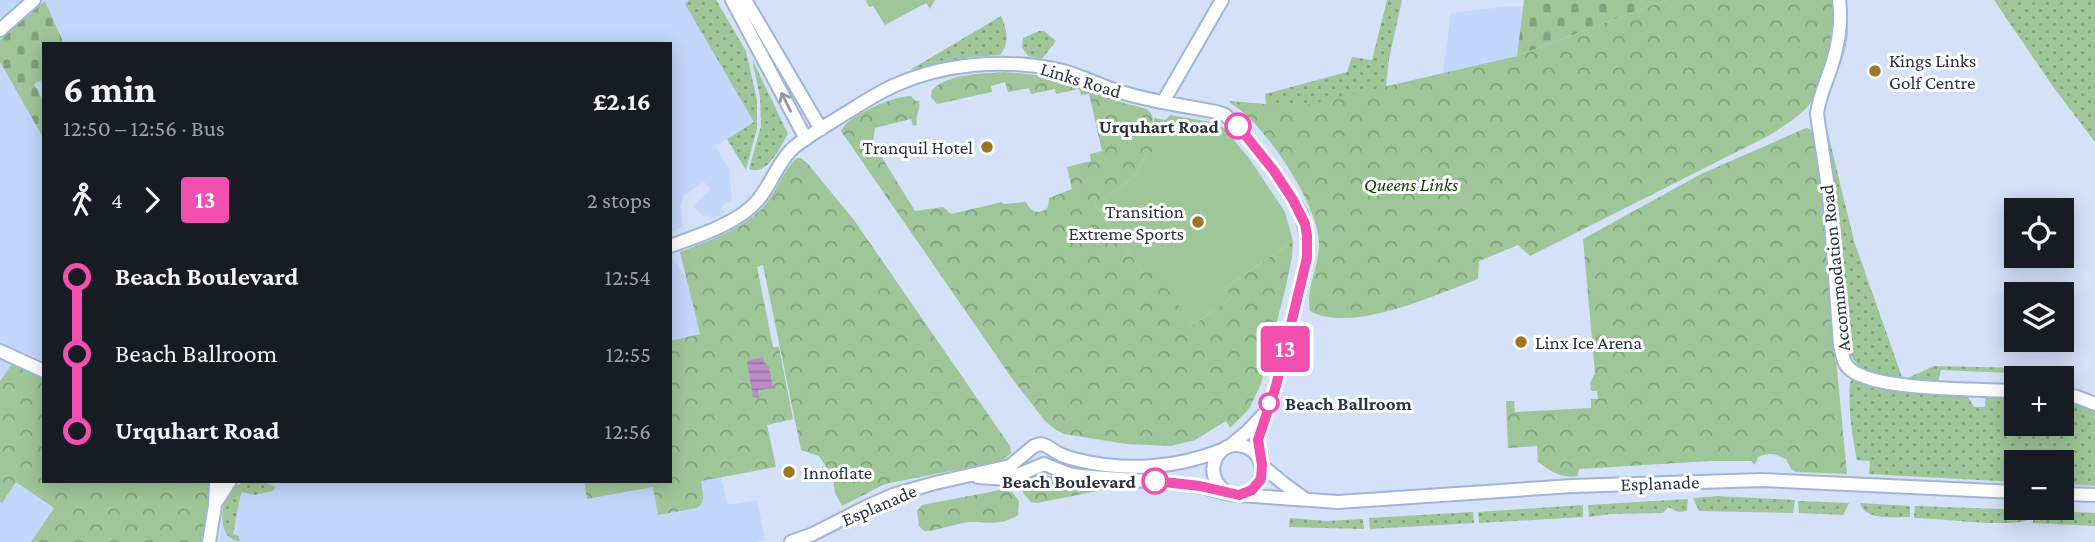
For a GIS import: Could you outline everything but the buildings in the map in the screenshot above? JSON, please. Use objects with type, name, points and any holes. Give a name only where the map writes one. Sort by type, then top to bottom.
[{"type":"street","points":[[0,30],[34,0]]},
{"type":"street","points":[[733,0],[806,139]]},
{"type":"street","points":[[745,0],[821,129]]},
{"type":"street","points":[[1163,102],[1222,0]]},
{"type":"street","name":"Accommodation Road","points":[[1839,0],[1841,13],[1838,43],[1817,114],[1829,194],[1840,345],[1845,364],[1863,377],[1892,384],[2004,390]]},
{"type":"street","name":"Links Road","points":[[672,245],[739,217],[758,200],[793,148],[821,129],[874,96],[905,82],[954,69],[987,64],[1059,70],[1119,92],[1217,113],[1231,119],[1274,171],[1293,200],[1305,224],[1307,236],[1307,258],[1276,386],[1258,440],[1261,463]]},
{"type":"street","points":[[0,351],[42,370]]},
{"type":"street","points":[[2074,396],[2095,404]]},
{"type":"street","name":"Links Road","points":[[1226,449],[1257,423],[1267,408]]},
{"type":"street","name":"Esplanade","points":[[790,542],[813,534],[893,495],[1010,466],[1034,446],[1042,444],[1062,455],[1083,461],[1146,467],[1187,462],[1226,449]]},
{"type":"street","points":[[1261,463],[1261,479],[1246,494],[1235,495],[1224,491],[1214,479],[1213,463],[1226,449],[1244,446],[1256,454],[1261,463],[1283,484],[1305,499]]},
{"type":"street","name":"Esplanade","points":[[971,476],[1008,478],[1044,464],[1076,475],[1200,486],[1235,495],[1320,502],[1562,487],[1762,480],[2004,491]]},
{"type":"street","points":[[209,542],[216,483]]},
{"type":"street","points":[[215,505],[228,483]]},
{"type":"street","points":[[2074,494],[2095,495]]},
{"type":"shaded area","points":[[0,0],[689,0],[686,4],[755,122],[715,146],[729,169],[732,200],[721,206],[724,213],[713,219],[693,207],[711,190],[704,182],[684,195],[680,205],[683,227],[672,231],[672,42],[42,42],[42,360],[22,351],[0,381]]},
{"type":"shaded area","points":[[1523,7],[1517,56],[1443,73],[1451,13]]},
{"type":"shaded area","points":[[672,259],[687,278],[700,334],[672,341]]},
{"type":"shaded area","points":[[763,357],[769,367],[773,388],[758,390],[759,398],[753,397],[747,361]]},
{"type":"shaded area","points":[[721,477],[727,505],[757,500],[765,540],[219,542],[224,503],[241,483],[584,483],[587,499]]},
{"type":"shaded area","points":[[16,482],[54,508],[31,542],[0,542],[0,502],[2,503]]},
{"type":"green space","points":[[689,0],[716,0],[746,51],[757,100],[757,129],[746,170],[727,139],[754,122],[685,4]]},
{"type":"green space","points":[[867,0],[935,0],[930,9],[926,3],[885,25],[873,6],[869,7]]},
{"type":"green space","points":[[1387,0],[1402,0],[1386,86],[1474,100],[1527,84],[1701,12],[1710,0],[1750,0],[1683,33],[1651,41],[1533,84],[1430,117],[1411,105],[1399,102],[1366,107],[1315,105],[1283,111],[1252,105],[1266,104],[1265,94],[1347,72],[1352,57],[1372,60]]},
{"type":"green space","points":[[1524,0],[1666,0],[1517,56]]},
{"type":"green space","name":"Queens Links","points":[[1666,0],[1835,0],[1829,58],[1814,98],[1797,116],[1770,135],[1530,256],[1518,245],[1479,261],[1478,279],[1394,310],[1370,315],[1328,317],[1310,311],[1309,294],[1319,242],[1309,207],[1299,186],[1272,145],[1258,127],[1230,101],[1297,107],[1517,56]]},
{"type":"green space","points":[[1994,0],[2095,0],[2095,142],[2054,88]]},
{"type":"green space","points":[[45,1],[63,42],[42,42],[42,80],[34,84],[42,98],[42,136],[0,62],[0,40]]},
{"type":"green space","points":[[1001,16],[1006,36],[1000,55],[970,57],[910,70]]},
{"type":"green space","points":[[1848,25],[1847,37],[1845,48],[1842,60],[1824,116],[1827,97],[1844,51]]},
{"type":"green space","points":[[1044,31],[1056,41],[1042,59],[1028,56],[1022,47],[1023,38]]},
{"type":"green space","points":[[752,59],[788,134],[767,165],[756,170],[749,169],[761,126],[760,97]]},
{"type":"green space","points":[[1004,72],[1068,81],[1150,112],[1154,125],[1155,154],[1148,151],[1134,177],[1095,205],[1143,273],[1152,267],[1193,325],[1231,298],[1225,288],[1293,241],[1286,286],[1261,384],[1249,409],[1230,428],[1226,421],[1195,440],[1171,446],[1126,444],[1064,434],[1056,430],[1045,421],[1011,377],[841,131],[852,119],[872,108],[894,99],[911,96],[919,101],[917,125],[913,126],[911,119],[875,128],[873,143],[915,211],[943,207],[951,214],[1002,202],[1026,202],[1033,210],[1041,211],[1048,207],[1049,198],[1072,189],[1067,167],[1091,161],[1090,154],[1102,151],[1089,94],[1081,95],[1079,89],[1056,94],[1055,89],[1031,94],[1029,88],[1008,92],[1005,82],[991,86],[992,92],[937,104],[931,97],[932,90],[947,80],[966,75]]},
{"type":"green space","name":"Transition Extreme Sports","points":[[1170,115],[1211,122],[1224,128],[1251,161],[1285,212],[1293,241],[1225,288],[1231,298],[1193,325],[1152,268],[1143,273],[1095,205],[1134,177],[1148,151],[1155,153],[1154,118],[1165,120]]},
{"type":"green space","points":[[1825,120],[1854,241],[1903,380],[1934,366],[2004,368],[2004,373],[1941,370],[1938,383],[1912,382],[1884,378],[1861,367],[1848,346],[1835,189]]},
{"type":"green space","points":[[1806,128],[1813,134],[1825,209],[1847,474],[1796,472],[1791,469],[1786,459],[1769,454],[1758,457],[1755,465],[1751,461],[1710,461],[1579,469],[1578,476],[1567,476],[1538,462],[1537,446],[1508,448],[1506,401],[1514,401],[1515,412],[1591,408],[1591,399],[1598,399],[1597,391],[1591,391],[1590,383],[1595,373],[1583,239],[1701,174]]},
{"type":"green space","points":[[797,158],[801,158],[854,220],[1010,446],[1011,453],[1002,461],[885,484],[842,506],[835,493],[833,477],[819,456],[801,450],[763,265],[757,267],[773,347],[779,347],[793,419],[767,425],[776,467],[701,481],[703,499],[697,508],[658,515],[653,487],[587,499],[584,483],[672,483],[672,341],[700,334],[680,252],[747,221],[766,204]]},
{"type":"green space","points":[[12,364],[42,377],[42,483],[212,483],[205,542],[31,542],[54,508],[16,482],[2,503],[0,502],[0,381]]},
{"type":"green space","points":[[1853,379],[1965,392],[1974,407],[1985,407],[1986,393],[2004,394],[2004,436],[2074,436],[2074,402],[2095,408],[2095,486],[2074,485],[2074,450],[2004,450],[2004,481],[1869,474],[1870,461],[1857,460],[1851,421],[1850,382]]},
{"type":"green space","points":[[1043,474],[1075,484],[1108,489],[1031,502],[1023,493],[1024,482]]},
{"type":"green space","points":[[243,483],[265,483],[276,487],[273,491],[255,495],[241,492],[233,534],[239,536],[240,541],[228,536],[222,515],[225,500],[236,486]]},
{"type":"green space","points":[[1000,490],[1012,492],[1019,501],[1018,515],[1011,519],[999,522],[969,522],[931,531],[924,531],[919,526],[917,511],[922,505]]},
{"type":"green space","points":[[1718,496],[1795,500],[1793,513],[1699,511],[1693,498]]},
{"type":"green space","points":[[1688,499],[1687,511],[1678,512],[1668,507],[1663,513],[1589,517],[1588,505]]},
{"type":"green space","points":[[1798,501],[1849,503],[1843,515],[1799,513]]},
{"type":"green space","points":[[1860,503],[1910,506],[1910,517],[1874,515],[1863,509]]},
{"type":"green space","points":[[1583,505],[1583,517],[1479,523],[1478,512]]},
{"type":"green space","points":[[1915,506],[2004,509],[2004,520],[2027,520],[1990,523],[1914,518]]},
{"type":"green space","points":[[1473,512],[1474,523],[1370,529],[1369,518]]},
{"type":"green space","points":[[2074,512],[2095,513],[2095,526],[2033,523],[2033,520],[2074,520]]},
{"type":"green space","points":[[1290,518],[1327,521],[1363,519],[1364,529],[1289,527]]},
{"type":"bus line","name":"13","points":[[1155,481],[1200,486],[1239,495],[1252,490],[1261,479],[1258,440],[1276,386],[1308,247],[1305,224],[1293,200],[1238,126]]},
{"type":"place","name":"Kings Links Golf Centre","points":[[1875,71]]},
{"type":"place","name":"Urquhart Road","points":[[1238,126]]},
{"type":"place","name":"Tranquil Hotel","points":[[987,147]]},
{"type":"place","name":"Transition Extreme Sports","points":[[1198,222]]},
{"type":"place","name":"Linx Ice Arena","points":[[1521,342]]},
{"type":"place","name":"Beach Ballroom","points":[[1269,403]]},
{"type":"place","name":"Innoflate","points":[[789,472]]},
{"type":"place","name":"Beach Boulevard","points":[[1155,481]]}]
